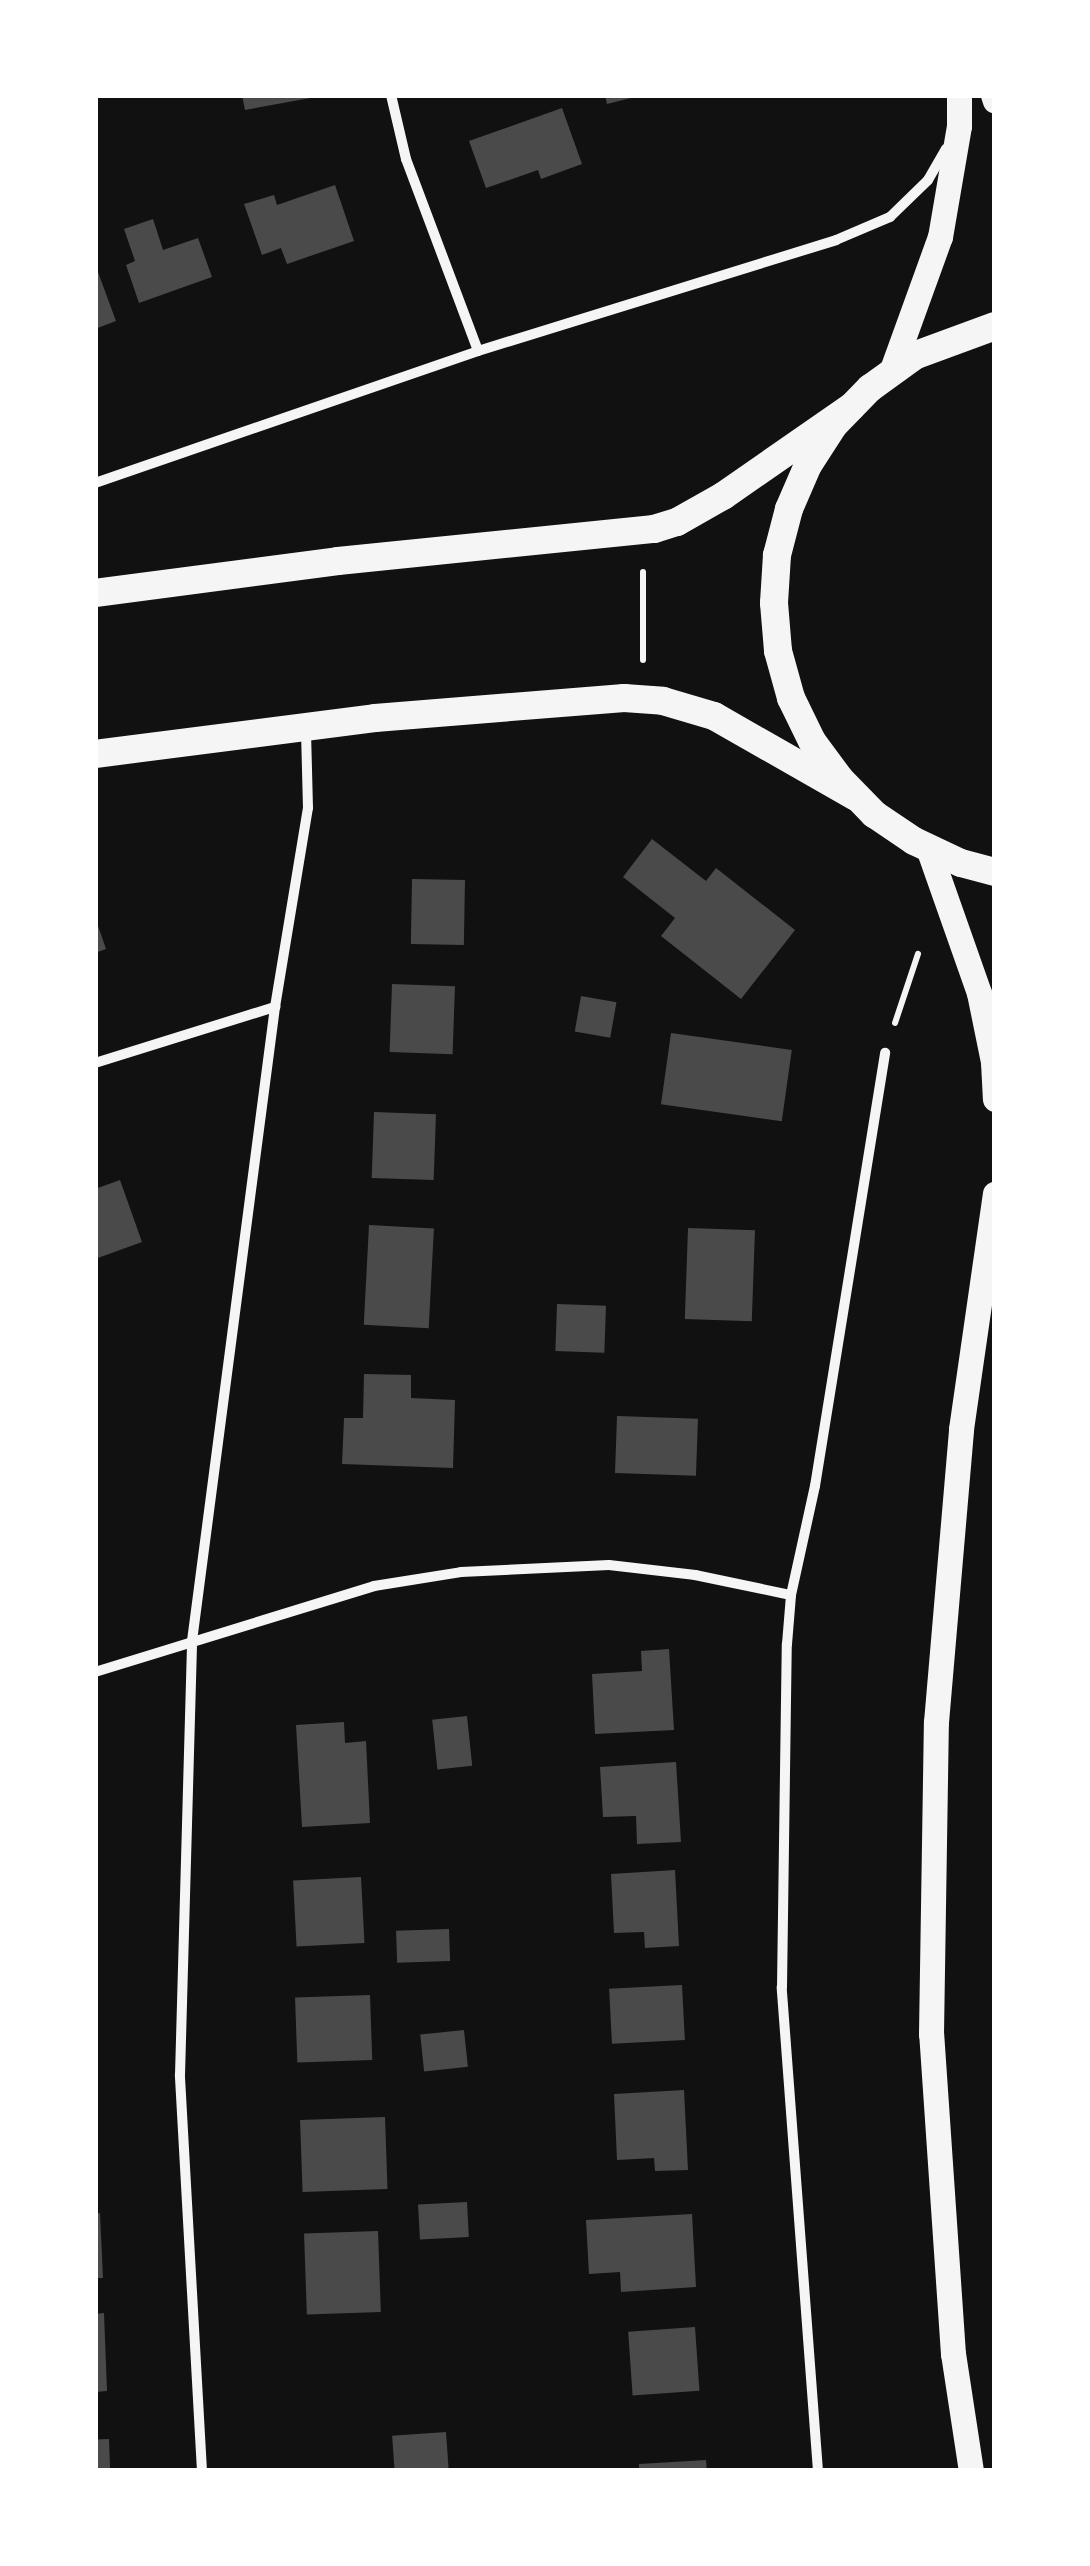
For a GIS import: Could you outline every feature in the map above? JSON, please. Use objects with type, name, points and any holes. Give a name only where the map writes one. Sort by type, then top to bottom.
[{"type":"highway","points":[[95,593],[338,562],[654,529],[677,522],[723,496],[851,407],[891,372],[944,342],[995,326]]},
{"type":"highway","points":[[851,407],[821,444],[797,486],[782,532],[774,603],[778,651],[791,698],[812,741],[856,797]]},
{"type":"highway","points":[[95,754],[306,727],[536,704],[663,701],[728,722],[856,797],[894,828],[928,848],[995,872]]},
{"type":"main road","points":[[891,372],[940,237],[960,126],[959,95]]},
{"type":"main road","points":[[928,848],[978,993],[993,1062],[995,1099]]},
{"type":"main road","points":[[970,2471],[954,2354],[931,2034],[936,1722],[961,1429],[995,1193]]},
{"type":"street","points":[[392,95],[406,160],[478,350]]},
{"type":"street","points":[[95,482],[478,350],[836,240],[890,216],[928,180],[960,126]]},
{"type":"street","points":[[202,2471],[180,2076],[192,1641],[276,1006],[308,808],[306,727]]},
{"type":"street","points":[[95,1063],[276,1006]]},
{"type":"street","points":[[818,2471],[782,1987],[791,1595],[815,1486],[885,1053]]},
{"type":"street","points":[[95,1672],[374,1586],[461,1572],[609,1566],[694,1575],[791,1595]]},
{"type":"path","points":[[643,566],[643,661]]},
{"type":"path","points":[[885,1053],[918,954]]},
{"type":"building","points":[[242,95],[316,95],[316,97],[245,110]]},
{"type":"building","points":[[605,95],[639,95],[639,96],[607,104]]},
{"type":"building","points":[[562,108],[582,164],[541,179],[538,170],[486,188],[469,141]]},
{"type":"building","points":[[335,185],[354,241],[287,264],[281,248],[262,255],[244,204],[274,195],[277,205]]},
{"type":"building","points":[[153,219],[163,250],[198,238],[212,277],[139,303],[126,265],[135,261],[124,229]]},
{"type":"building","points":[[95,264],[116,321],[95,329]]},
{"type":"building","points":[[652,839],[706,881],[716,868],[795,930],[741,999],[661,936],[675,918],[623,877]]},
{"type":"building","points":[[412,879],[465,880],[464,945],[411,944]]},
{"type":"building","points":[[95,917],[106,949],[95,953]]},
{"type":"building","points":[[392,984],[455,986],[453,1054],[390,1052]]},
{"type":"building","points":[[581,996],[616,1002],[610,1038],[575,1031]]},
{"type":"building","points":[[671,1033],[792,1050],[782,1121],[661,1104]]},
{"type":"building","points":[[374,1112],[436,1114],[434,1180],[372,1178]]},
{"type":"building","points":[[120,1180],[142,1242],[95,1259],[95,1189]]},
{"type":"building","points":[[369,1225],[434,1228],[429,1328],[364,1325]]},
{"type":"building","points":[[688,1228],[755,1230],[752,1321],[685,1319]]},
{"type":"building","points":[[557,1304],[606,1306],[604,1353],[555,1351]]},
{"type":"building","points":[[364,1374],[411,1375],[411,1398],[455,1400],[453,1468],[342,1464],[344,1418],[363,1418]]},
{"type":"building","points":[[617,1416],[698,1419],[696,1476],[615,1473]]},
{"type":"building","points":[[669,1649],[674,1730],[595,1734],[592,1674],[642,1671],[641,1651]]},
{"type":"building","points":[[467,1716],[472,1766],[437,1769],[432,1720]]},
{"type":"building","points":[[344,1722],[345,1743],[366,1741],[370,1823],[302,1827],[296,1725]]},
{"type":"building","points":[[676,1762],[681,1842],[637,1844],[636,1816],[603,1817],[600,1767]]},
{"type":"building","points":[[675,1870],[679,1946],[645,1948],[644,1932],[614,1933],[611,1874]]},
{"type":"building","points":[[361,1877],[364,1943],[297,1946],[293,1881]]},
{"type":"building","points":[[449,1929],[450,1961],[397,1963],[396,1931]]},
{"type":"building","points":[[682,1985],[685,2040],[612,2044],[609,1989]]},
{"type":"building","points":[[370,1995],[372,2060],[297,2063],[295,1998]]},
{"type":"building","points":[[464,2030],[468,2067],[424,2071],[420,2035]]},
{"type":"building","points":[[684,2090],[688,2170],[655,2171],[654,2158],[617,2160],[614,2094]]},
{"type":"building","points":[[385,2117],[388,2189],[303,2192],[300,2120]]},
{"type":"building","points":[[467,2202],[469,2237],[420,2240],[418,2205]]},
{"type":"building","points":[[100,2213],[103,2278],[95,2278],[95,2214]]},
{"type":"building","points":[[692,2214],[696,2287],[621,2292],[620,2272],[589,2274],[586,2220]]},
{"type":"building","points":[[378,2231],[381,2312],[307,2315],[304,2234]]},
{"type":"building","points":[[104,2313],[107,2391],[95,2392],[95,2314]]},
{"type":"building","points":[[695,2327],[699,2391],[633,2396],[628,2332]]},
{"type":"building","points":[[446,2432],[449,2471],[395,2471],[392,2436]]},
{"type":"building","points":[[95,2439],[109,2439],[110,2471],[96,2471]]},
{"type":"building","points":[[706,2460],[707,2471],[639,2471],[639,2464]]}]
